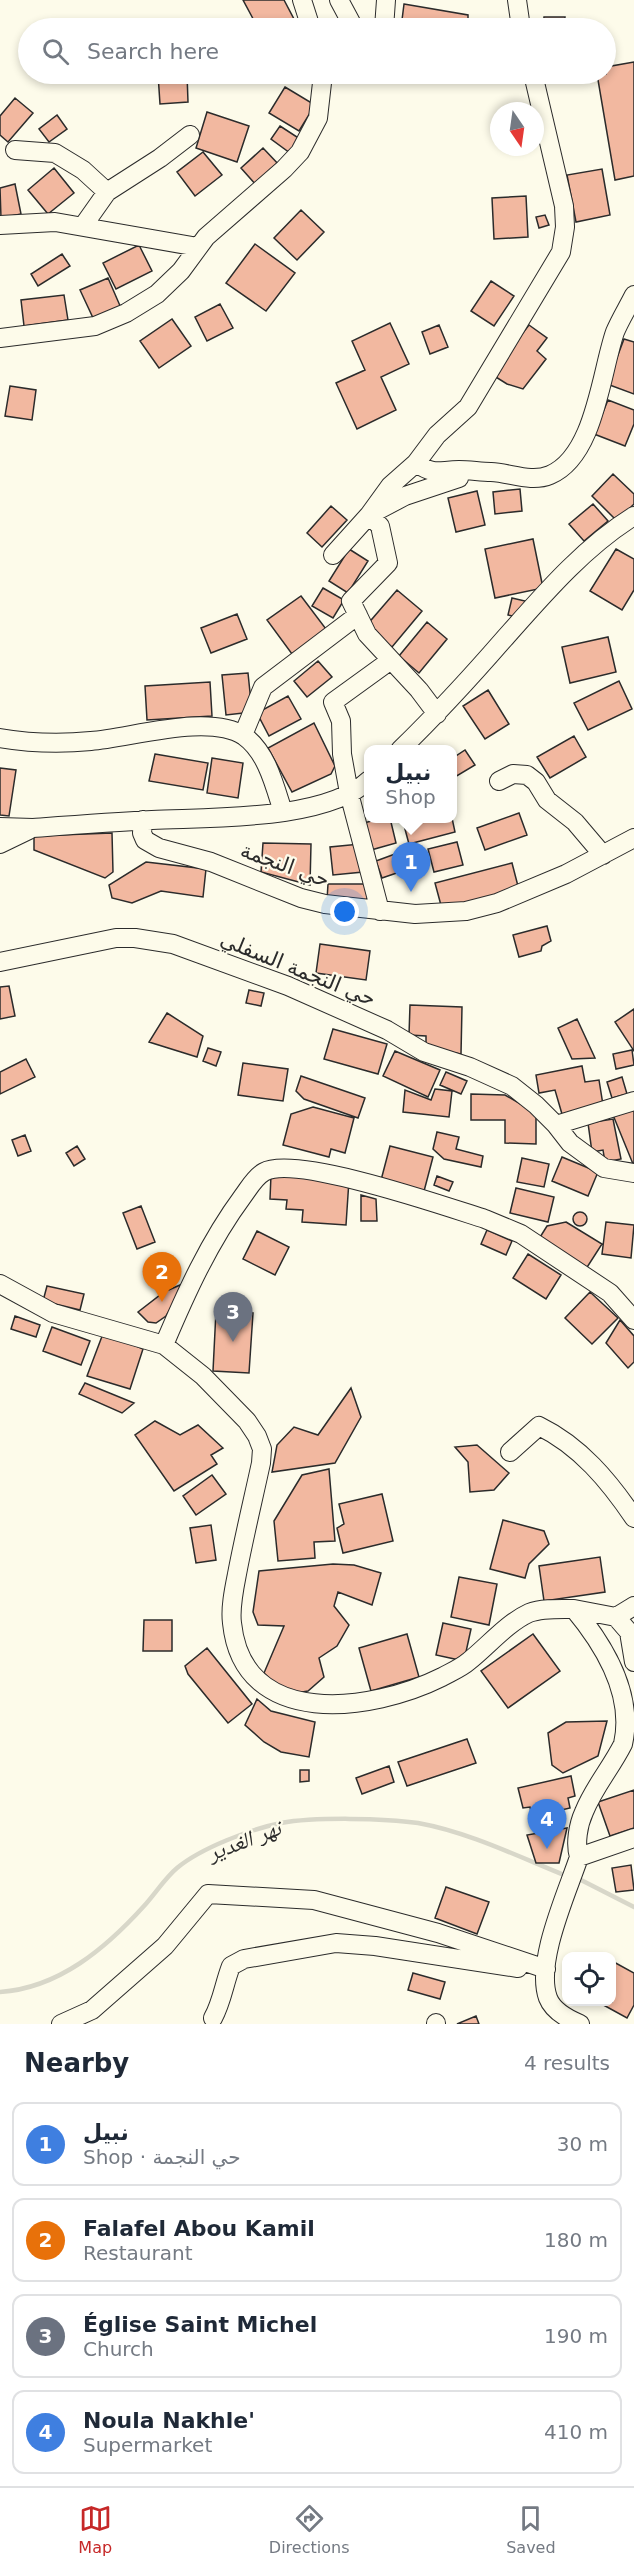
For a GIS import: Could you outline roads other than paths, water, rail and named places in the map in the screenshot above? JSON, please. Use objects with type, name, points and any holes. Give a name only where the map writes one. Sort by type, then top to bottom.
[{"type":"street","points":[[302,0],[308,18]]},
{"type":"street","points":[[339,0],[349,18]]},
{"type":"street","points":[[385,18],[386,0]]},
{"type":"street","points":[[517,0],[520,18]]},
{"type":"street","points":[[0,338],[66,331],[111,321],[143,304],[163,289],[181,271],[198,247],[300,152],[318,118],[322,84]]},
{"type":"street","points":[[333,555],[369,515],[390,486],[416,463],[437,435],[468,407],[561,252],[565,227],[564,206],[535,84]]},
{"type":"street","points":[[83,226],[107,192],[190,135]]},
{"type":"street","points":[[15,150],[55,153],[83,170],[107,192]]},
{"type":"street","points":[[0,225],[55,222],[198,247]]},
{"type":"street","points":[[416,463],[431,472],[459,470],[499,473],[524,478],[551,474],[570,459],[585,438],[616,330],[634,296]]},
{"type":"street","points":[[369,515],[405,496],[478,473]]},
{"type":"street","points":[[369,515],[380,526],[388,563],[351,601],[367,634],[419,690],[437,714]]},
{"type":"street","points":[[405,745],[437,714],[559,579],[608,532],[634,516]]},
{"type":"street","points":[[243,735],[263,687],[358,615]]},
{"type":"street","points":[[380,911],[349,794],[342,754],[341,721],[333,702],[391,660]]},
{"type":"street","points":[[0,738],[23,742],[90,741],[150,730],[183,728],[228,730],[243,735],[254,745],[263,759],[284,812]]},
{"type":"street","points":[[499,781],[513,774],[528,775],[536,782],[547,800],[575,822],[603,855]]},
{"type":"street","points":[[0,827],[33,828],[284,812],[318,805],[349,794],[364,784]]},
{"type":"street","name":"حي النجمة","points":[[143,820],[142,832],[145,840],[159,848],[211,862],[301,898],[325,904],[415,914],[466,911],[497,903],[532,889],[634,838]]},
{"type":"street","points":[[0,844],[33,828]]},
{"type":"street","name":"حي النجمة السفلي","points":[[0,962],[116,938],[173,944],[288,986],[387,1030],[424,1052],[470,1067],[512,1086],[536,1105],[570,1143],[604,1168],[634,1173]]},
{"type":"street","points":[[556,1125],[634,1101]]},
{"type":"street","points":[[164,1345],[189,1285],[232,1210],[264,1172],[278,1169],[341,1176],[476,1215],[505,1227],[521,1234],[610,1293],[634,1320]]},
{"type":"street","points":[[0,1284],[54,1313],[164,1345],[230,1402],[257,1436],[262,1449],[234,1593],[231,1622],[239,1656],[249,1673],[264,1687],[285,1697],[317,1703],[371,1701],[406,1693],[467,1663],[519,1619],[531,1612],[574,1609],[616,1617],[629,1632],[634,1662]]},
{"type":"street","points":[[510,1452],[539,1426],[560,1436],[610,1483],[634,1518]]},
{"type":"street","points":[[616,1617],[634,1606]]},
{"type":"street","points":[[574,1609],[593,1632],[616,1668],[626,1688],[631,1712],[631,1724],[623,1744],[596,1785],[581,1818],[577,1846],[579,1857],[540,1967],[548,1999],[560,2013],[580,2024]]},
{"type":"street","points":[[579,1857],[634,1838]]},
{"type":"street","points":[[61,2024],[92,2010],[165,1946],[208,1894],[314,1900],[438,1933],[540,1967]]},
{"type":"street","points":[[213,2018],[220,2005],[222,1988],[231,1966],[244,1959],[336,1943],[408,1951],[503,1967],[525,1969],[540,1967]]},
{"type":"waterway","name":"نهر الغدير","points":[[0,1992],[42,1983],[80,1963],[114,1937],[173,1872],[199,1853],[227,1840],[281,1823],[350,1819],[418,1823],[474,1838],[564,1875]]},
{"type":"waterway","name":"نهر الغدير","points":[[581,1880],[634,1907]]},
{"type":"place","name":"نبيل","points":[[411,892]]},
{"type":"place","name":"Falafel Abou Kamil","points":[[162,1302]]},
{"type":"place","name":"Église Saint Michel","points":[[233,1342]]},
{"type":"place","name":"Noula Nakhle'","points":[[547,1849]]}]
